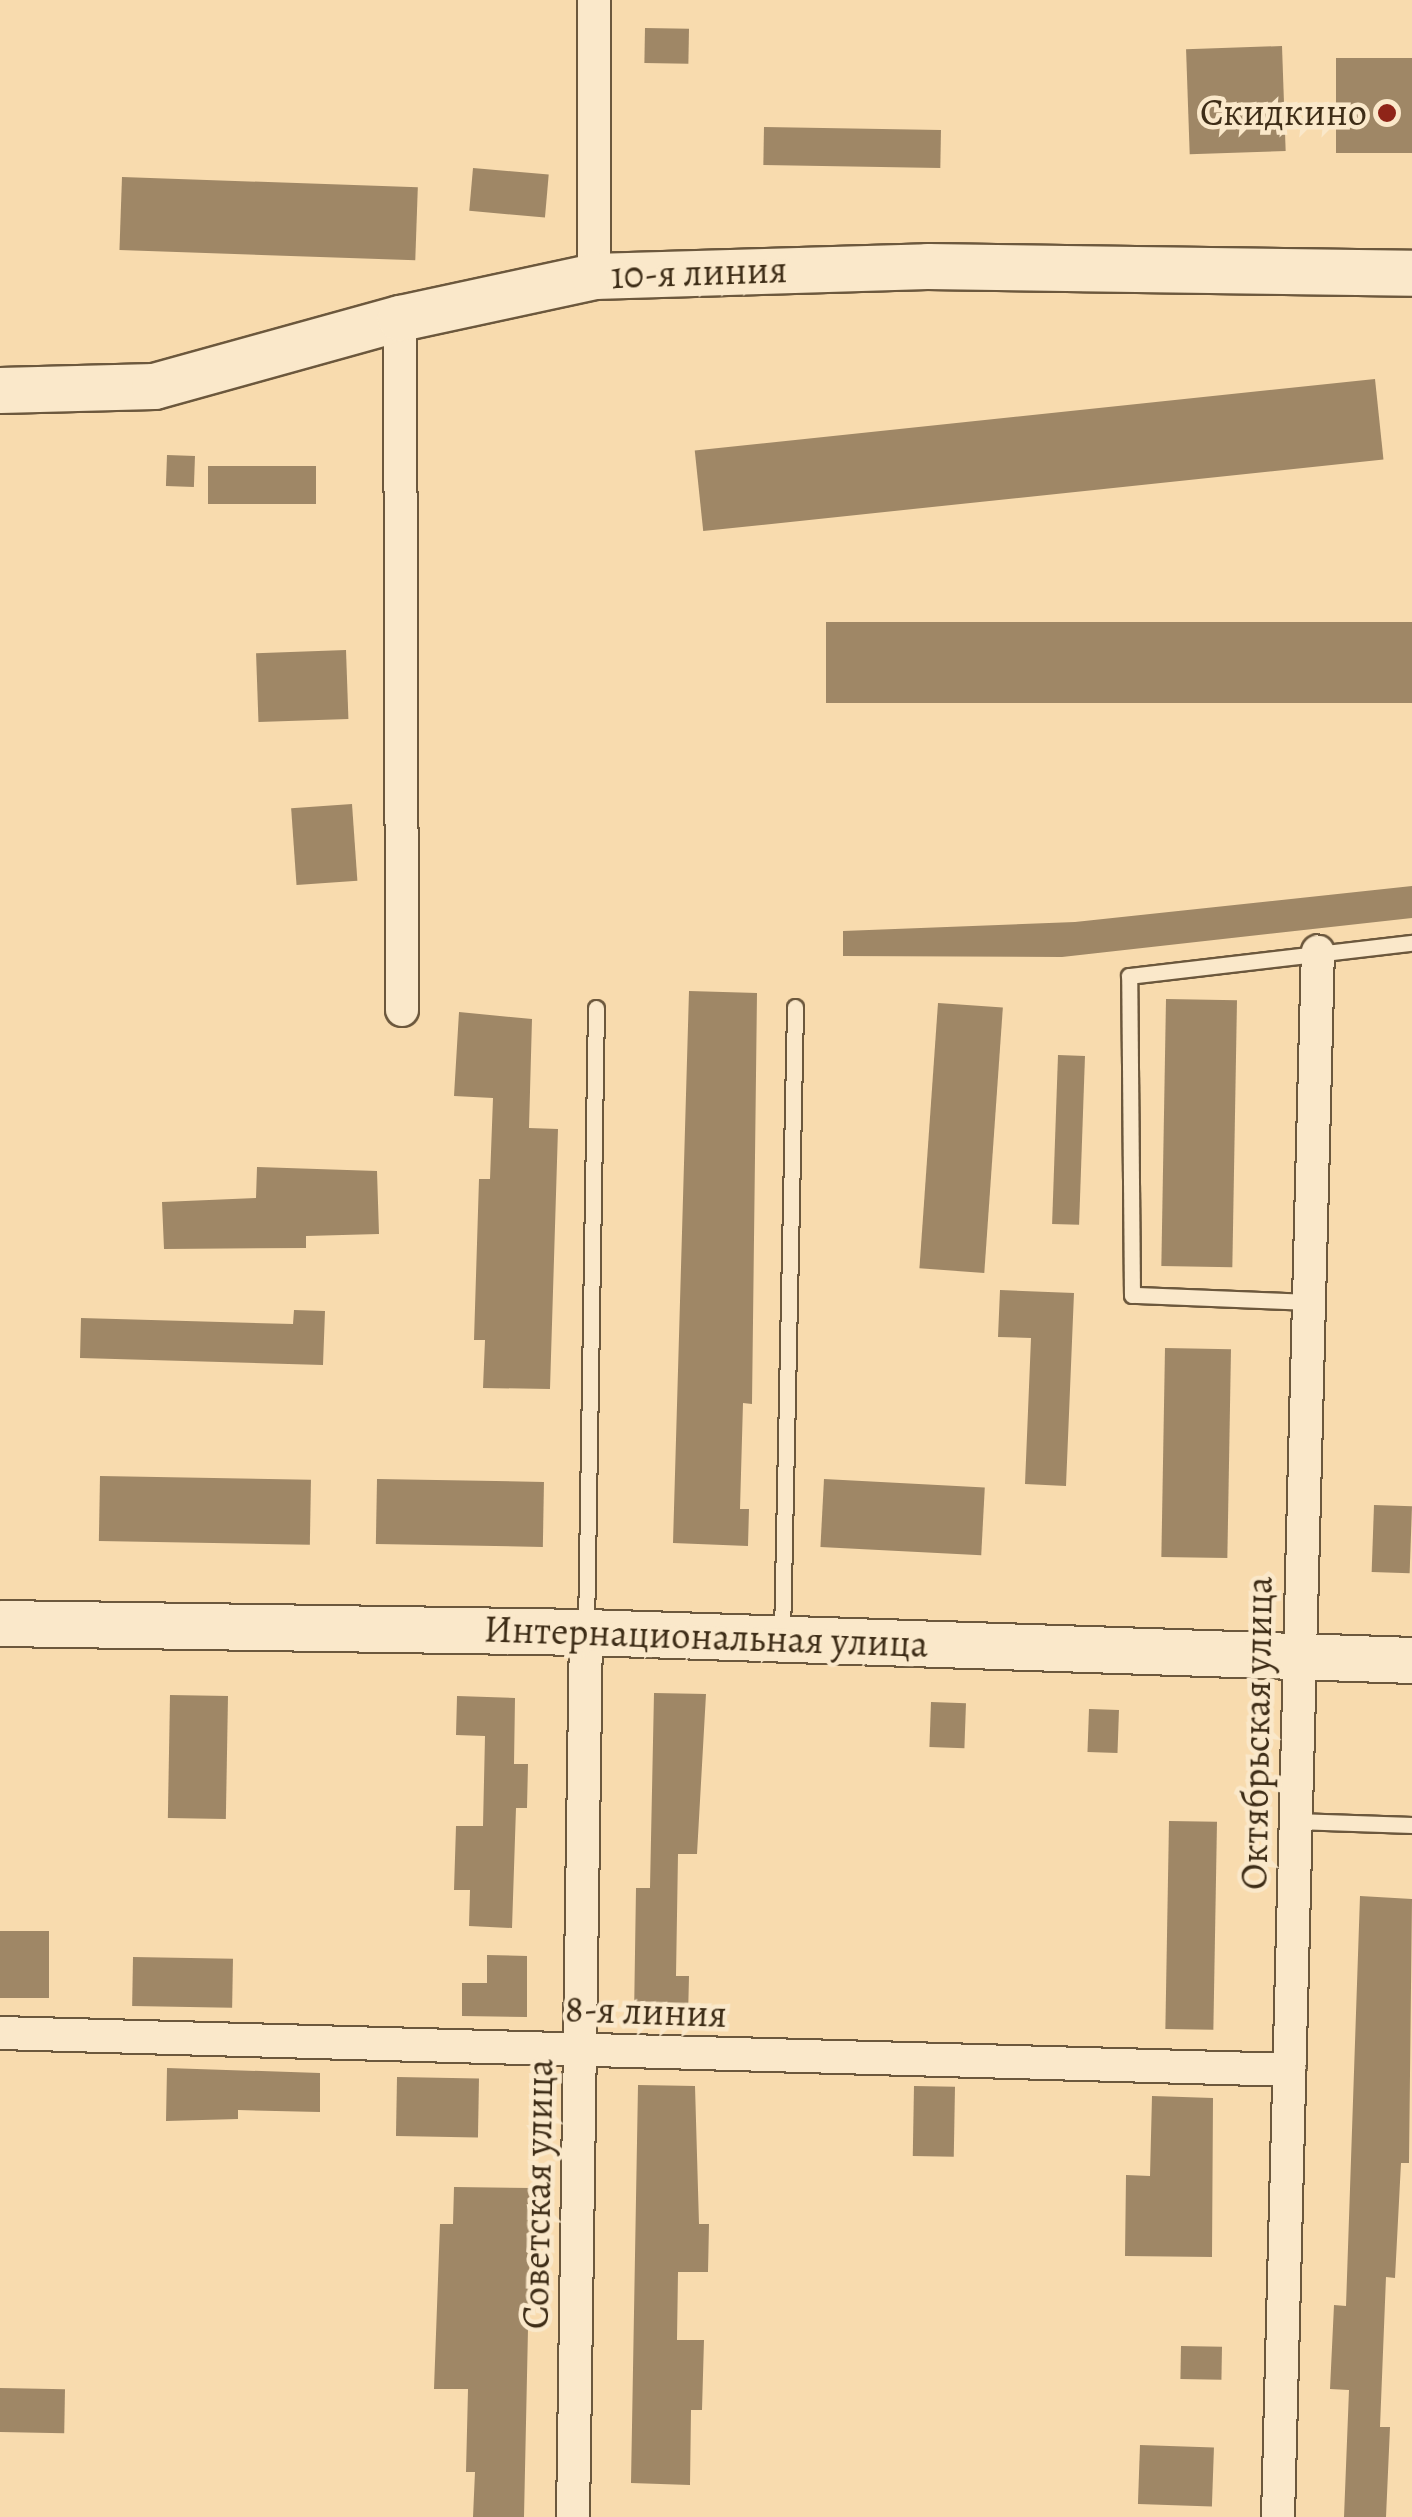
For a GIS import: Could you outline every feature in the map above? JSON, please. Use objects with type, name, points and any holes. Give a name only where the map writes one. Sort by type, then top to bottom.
[{"type":"street","points":[[594,0],[594,276]]},
{"type":"street","name":"10-я линия","points":[[0,390],[154,386],[400,318],[594,276],[927,266],[1412,272]]},
{"type":"street","points":[[400,318],[402,1010]]},
{"type":"street","name":"Октябрьская улица","points":[[1278,2517],[1318,952]]},
{"type":"street","name":"Интернациональная улица","points":[[0,1623],[586,1632],[1412,1660]]},
{"type":"street","name":"Советская улица","points":[[573,2517],[586,1632]]},
{"type":"street","name":"8-я линия","points":[[0,2033],[1289,2070]]},
{"type":"lane","points":[[1308,1302],[1132,1295],[1130,976],[1412,943]]},
{"type":"lane","points":[[782,1639],[795,1007]]},
{"type":"lane","points":[[586,1632],[596,1008]]},
{"type":"lane","points":[[1295,1821],[1412,1825]]},
{"type":"building","points":[[645,28],[689,29],[688,64],[644,63]]},
{"type":"building","points":[[1282,46],[1286,151],[1190,154],[1186,49]]},
{"type":"building","points":[[1336,58],[1412,58],[1412,153],[1336,153]]},
{"type":"building","points":[[764,127],[941,130],[940,168],[763,165]]},
{"type":"building","points":[[473,168],[549,175],[545,217],[469,211]]},
{"type":"building","points":[[122,177],[418,187],[415,260],[119,250]]},
{"type":"building","points":[[1375,379],[1383,460],[703,531],[695,450]]},
{"type":"building","points":[[167,455],[195,456],[194,487],[166,486]]},
{"type":"building","points":[[208,466],[316,466],[316,504],[208,504]]},
{"type":"building","points":[[826,622],[1412,622],[1412,703],[826,703]]},
{"type":"building","points":[[346,650],[348,719],[258,722],[256,653]]},
{"type":"building","points":[[352,804],[357,881],[297,885],[291,808]]},
{"type":"building","points":[[1412,886],[1412,918],[1062,957],[843,956],[843,931],[1075,922]]},
{"type":"building","points":[[689,991],[757,993],[752,1404],[743,1403],[740,1509],[749,1509],[748,1546],[673,1543]]},
{"type":"building","points":[[1166,999],[1237,1000],[1232,1267],[1161,1266]]},
{"type":"building","points":[[938,1003],[1003,1008],[984,1273],[919,1268]]},
{"type":"building","points":[[459,1012],[532,1019],[529,1128],[558,1129],[550,1389],[483,1388],[485,1340],[474,1340],[479,1179],[490,1179],[493,1098],[454,1096]]},
{"type":"building","points":[[1058,1055],[1085,1056],[1079,1225],[1052,1224]]},
{"type":"building","points":[[257,1167],[377,1171],[379,1234],[306,1236],[306,1248],[164,1249],[162,1202],[256,1198]]},
{"type":"building","points":[[1000,1290],[1074,1293],[1066,1486],[1025,1484],[1031,1338],[998,1337]]},
{"type":"building","points":[[294,1310],[325,1311],[323,1365],[80,1358],[81,1318],[293,1324]]},
{"type":"building","points":[[1165,1348],[1231,1349],[1227,1558],[1161,1557]]},
{"type":"building","points":[[100,1476],[311,1480],[310,1545],[99,1541]]},
{"type":"building","points":[[377,1479],[544,1482],[543,1547],[376,1544]]},
{"type":"building","points":[[824,1479],[985,1487],[981,1555],[820,1547]]},
{"type":"building","points":[[1374,1505],[1412,1506],[1410,1573],[1372,1572]]},
{"type":"building","points":[[654,1693],[706,1694],[697,1854],[678,1854],[676,1976],[689,1976],[688,2018],[634,2017],[636,1888],[650,1888]]},
{"type":"building","points":[[170,1695],[228,1696],[226,1819],[168,1818]]},
{"type":"building","points":[[457,1696],[515,1698],[514,1764],[528,1764],[527,1808],[516,1808],[512,1928],[469,1926],[470,1890],[454,1890],[456,1826],[483,1826],[485,1736],[456,1735]]},
{"type":"building","points":[[931,1702],[966,1703],[964,1748],[929,1747]]},
{"type":"building","points":[[1089,1709],[1119,1710],[1117,1753],[1087,1752]]},
{"type":"building","points":[[1169,1821],[1217,1822],[1213,2030],[1165,2029]]},
{"type":"building","points":[[1360,1896],[1412,1899],[1409,2163],[1401,2163],[1395,2278],[1386,2277],[1380,2427],[1390,2427],[1386,2517],[1344,2517],[1349,2390],[1330,2389],[1334,2305],[1346,2306]]},
{"type":"building","points":[[0,1931],[49,1931],[49,1998],[0,1998]]},
{"type":"building","points":[[487,1955],[527,1956],[527,2017],[462,2016],[462,1983],[487,1983]]},
{"type":"building","points":[[133,1957],[233,1959],[232,2008],[132,2006]]},
{"type":"building","points":[[167,2068],[320,2073],[320,2112],[238,2110],[238,2119],[166,2121]]},
{"type":"building","points":[[397,2077],[479,2078],[478,2137],[396,2136]]},
{"type":"building","points":[[638,2085],[695,2086],[699,2224],[709,2224],[708,2272],[678,2272],[677,2340],[704,2340],[702,2410],[691,2410],[690,2485],[631,2483]]},
{"type":"building","points":[[914,2086],[955,2087],[954,2157],[913,2156]]},
{"type":"building","points":[[1152,2096],[1213,2098],[1212,2257],[1125,2256],[1126,2175],[1150,2176]]},
{"type":"building","points":[[454,2187],[531,2188],[524,2517],[473,2517],[475,2472],[466,2472],[468,2389],[434,2389],[440,2224],[453,2224]]},
{"type":"building","points":[[1181,2346],[1222,2347],[1221,2380],[1180,2379]]},
{"type":"building","points":[[0,2388],[65,2389],[64,2433],[0,2432]]},
{"type":"building","points":[[1140,2445],[1214,2448],[1212,2507],[1138,2504]]},
{"type":"place","name":"Скидкино","points":[[1387,113]]}]
